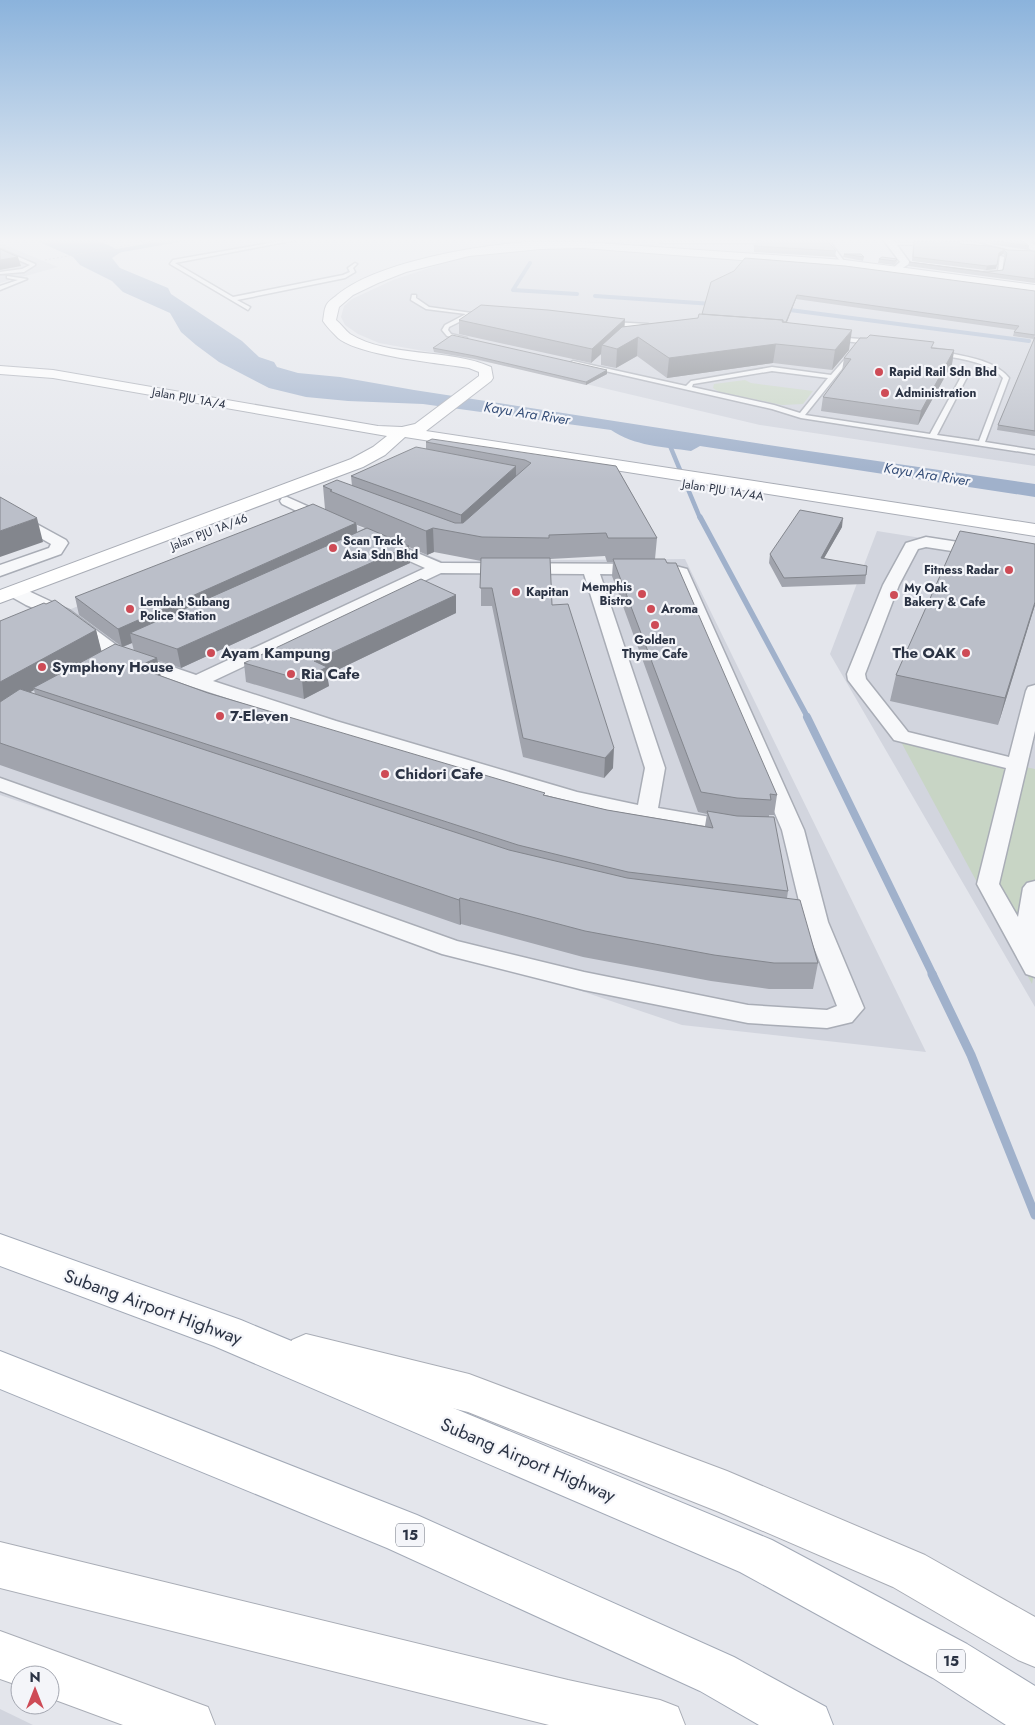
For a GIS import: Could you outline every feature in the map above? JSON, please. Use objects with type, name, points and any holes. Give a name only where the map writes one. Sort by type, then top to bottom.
[{"type":"street","points":[[330,318],[333,326],[345,336],[374,347],[473,364],[486,370],[486,378],[410,435]]},
{"type":"street","name":"Jalan PJU 1A/4","points":[[0,370],[54,374],[410,435]]},
{"type":"street","name":"Jalan PJU 1A/4A","points":[[410,435],[434,443],[669,477]]},
{"type":"street","name":"Jalan PJU 1A/4A","points":[[410,435],[721,485],[1035,530]]},
{"type":"street","name":"Jalan PJU 1A/46","points":[[16,597],[287,501],[368,470],[410,435]]},
{"type":"street","name":"Jalan PJU 1A/46","points":[[0,613],[16,597],[357,463],[410,435]]},
{"type":"street","name":"Jalan PJU 1A/4A","points":[[721,485],[1035,540]]},
{"type":"street","points":[[287,501],[346,528]]},
{"type":"street","points":[[0,509],[60,543],[55,551],[0,572]]},
{"type":"street","points":[[293,521],[312,513]]},
{"type":"street","points":[[0,784],[451,948],[584,981],[748,1014],[827,1019],[842,1015],[851,1008],[773,829],[681,572],[668,569],[438,568],[363,535]]},
{"type":"street","points":[[1017,765],[901,736],[857,680],[856,674],[891,585],[912,546],[926,542],[1035,559]]},
{"type":"street","points":[[197,682],[438,568]]},
{"type":"street","points":[[590,568],[655,768],[647,813]]},
{"type":"street","points":[[16,597],[72,611],[114,655],[329,725],[573,798],[647,813],[734,827],[773,829]]},
{"type":"street","points":[[1030,958],[988,884],[1035,691]]},
{"type":"street","points":[[1030,958],[1035,888]]},
{"type":"street","name":"Subang Airport Highway","points":[[0,1250],[226,1333],[756,1556],[950,1661],[1035,1715]]},
{"type":"street","points":[[226,1333],[478,1396],[727,1493],[909,1571],[1035,1643]]},
{"type":"street","name":"15","points":[[0,1370],[410,1535],[717,1674],[808,1725]]},
{"type":"street","points":[[0,1565],[568,1705],[660,1725]]},
{"type":"street","points":[[0,1655],[190,1725]]},
{"type":"lane","points":[[462,318],[448,326],[445,330],[449,335],[477,342]]},
{"type":"lane","points":[[599,323],[656,327]]},
{"type":"lane","points":[[630,333],[637,326]]},
{"type":"lane","points":[[824,338],[880,343]]},
{"type":"lane","points":[[801,416],[861,341]]},
{"type":"lane","points":[[931,351],[987,365],[1000,370],[1004,374],[1006,378],[981,444]]},
{"type":"lane","points":[[593,367],[600,360]]},
{"type":"lane","points":[[567,361],[774,407],[801,416],[1035,452]]},
{"type":"lane","points":[[688,388],[691,383],[772,369],[833,377]]},
{"type":"lane","points":[[932,436],[964,377]]},
{"type":"shaded area","points":[[342,318],[1035,318],[1035,466],[760,425],[518,368],[379,343],[358,334],[345,325]]},
{"type":"shaded area","points":[[316,509],[442,561],[685,559],[926,1052],[682,1025],[0,795],[0,638]]},
{"type":"shaded area","points":[[877,531],[1035,556],[1035,1007],[830,654]]},
{"type":"shaded area","points":[[0,1709],[33,1725],[0,1725]]},
{"type":"green space","points":[[745,380],[751,383],[813,391],[803,404],[782,405],[719,392],[713,388],[714,384]]},
{"type":"green space","points":[[900,740],[1035,769],[1035,968],[1032,984]]},
{"type":"water","name":"Kayu Ara River","points":[[173,318],[208,318],[242,341],[259,357],[274,362],[277,367],[298,373],[340,377],[795,449],[1035,484],[1035,497],[700,446],[691,451],[660,447],[639,443],[611,430],[423,404],[306,397],[269,388],[219,362],[181,332]]},
{"type":"building","points":[[461,318],[625,319],[592,349],[459,320]]},
{"type":"building","points":[[694,318],[762,318],[852,330],[835,350],[776,344],[669,358],[638,337],[617,349],[602,345],[622,327]]},
{"type":"building","points":[[763,318],[787,318],[786,322],[783,322],[783,320]]},
{"type":"building","points":[[965,318],[1035,318],[1035,335],[1014,332],[1019,326]]},
{"type":"building","points":[[452,335],[607,370],[586,382],[433,348]]},
{"type":"building","points":[[870,335],[934,342],[931,348],[954,350],[921,411],[823,397],[851,359],[844,358],[860,338],[867,338]]},
{"type":"building","points":[[1035,337],[1035,431],[998,425]]},
{"type":"building","points":[[432,439],[616,466],[657,538],[608,538],[606,533],[549,535],[549,538],[482,537],[433,528],[426,531],[330,491],[332,490],[323,486],[337,480],[455,523],[463,523],[531,463],[525,460],[426,442]]},
{"type":"building","points":[[416,447],[516,466],[461,515],[351,476]]},
{"type":"building","points":[[0,497],[37,518],[0,531]]},
{"type":"building","points":[[313,504],[356,523],[118,629],[75,597]]},
{"type":"building","points":[[800,510],[843,518],[821,558],[867,566],[866,575],[784,578],[770,554]]},
{"type":"building","points":[[367,528],[409,546],[177,649],[130,633]]},
{"type":"building","name":"The OAK","points":[[960,531],[1035,544],[1035,602],[1005,698],[896,675]]},
{"type":"building","points":[[481,558],[550,558],[552,605],[568,604],[614,748],[605,758],[523,738],[492,588],[480,588]]},
{"type":"building","points":[[613,559],[665,559],[667,563],[676,563],[777,795],[770,794],[771,800],[737,798],[701,792]]},
{"type":"building","points":[[421,579],[456,595],[314,661],[327,667],[302,680],[244,663]]},
{"type":"building","points":[[55,600],[96,630],[0,682],[0,621]]},
{"type":"building","points":[[115,644],[157,658],[136,667],[208,693],[545,793],[543,795],[607,810],[713,828],[707,811],[737,816],[774,817],[788,891],[628,872],[518,845],[33,688]]},
{"type":"building","points":[[20,689],[509,850],[627,878],[800,900],[818,963],[774,963],[714,955],[585,931],[460,898],[459,900],[0,743],[0,702]]},
{"type":"waterway","points":[[855,318],[1029,341]]},
{"type":"waterway","points":[[668,441],[700,518]]},
{"type":"waterway","points":[[700,517],[808,718]]},
{"type":"waterway","points":[[807,717],[933,975]]},
{"type":"waterway","points":[[932,974],[971,1055],[1035,1215]]},
{"type":"place","name":"Rapid Rail Sdn Bhd","points":[[879,372]]},
{"type":"place","name":"Administration","points":[[885,393]]},
{"type":"place","name":"Scan Track Asia Sdn Bhd","points":[[333,548]]},
{"type":"place","name":"Fitness Radar","points":[[1009,570]]},
{"type":"place","name":"Kapitan","points":[[516,592]]},
{"type":"place","name":"Memphis Bistro","points":[[642,594]]},
{"type":"place","name":"My Oak Bakery & Cafe","points":[[894,595]]},
{"type":"place","name":"Lembah Subang Police Station","points":[[130,609]]},
{"type":"place","name":"Aroma","points":[[651,609]]},
{"type":"place","name":"Golden Thyme Cafe","points":[[655,625]]},
{"type":"place","name":"Ayam Kampung","points":[[211,653]]},
{"type":"place","name":"The OAK","points":[[966,653]]},
{"type":"place","name":"Symphony House","points":[[42,667]]},
{"type":"place","name":"Ria Cafe","points":[[291,674]]},
{"type":"place","name":"7-Eleven","points":[[220,716]]},
{"type":"place","name":"Chidori Cafe","points":[[385,774]]}]
